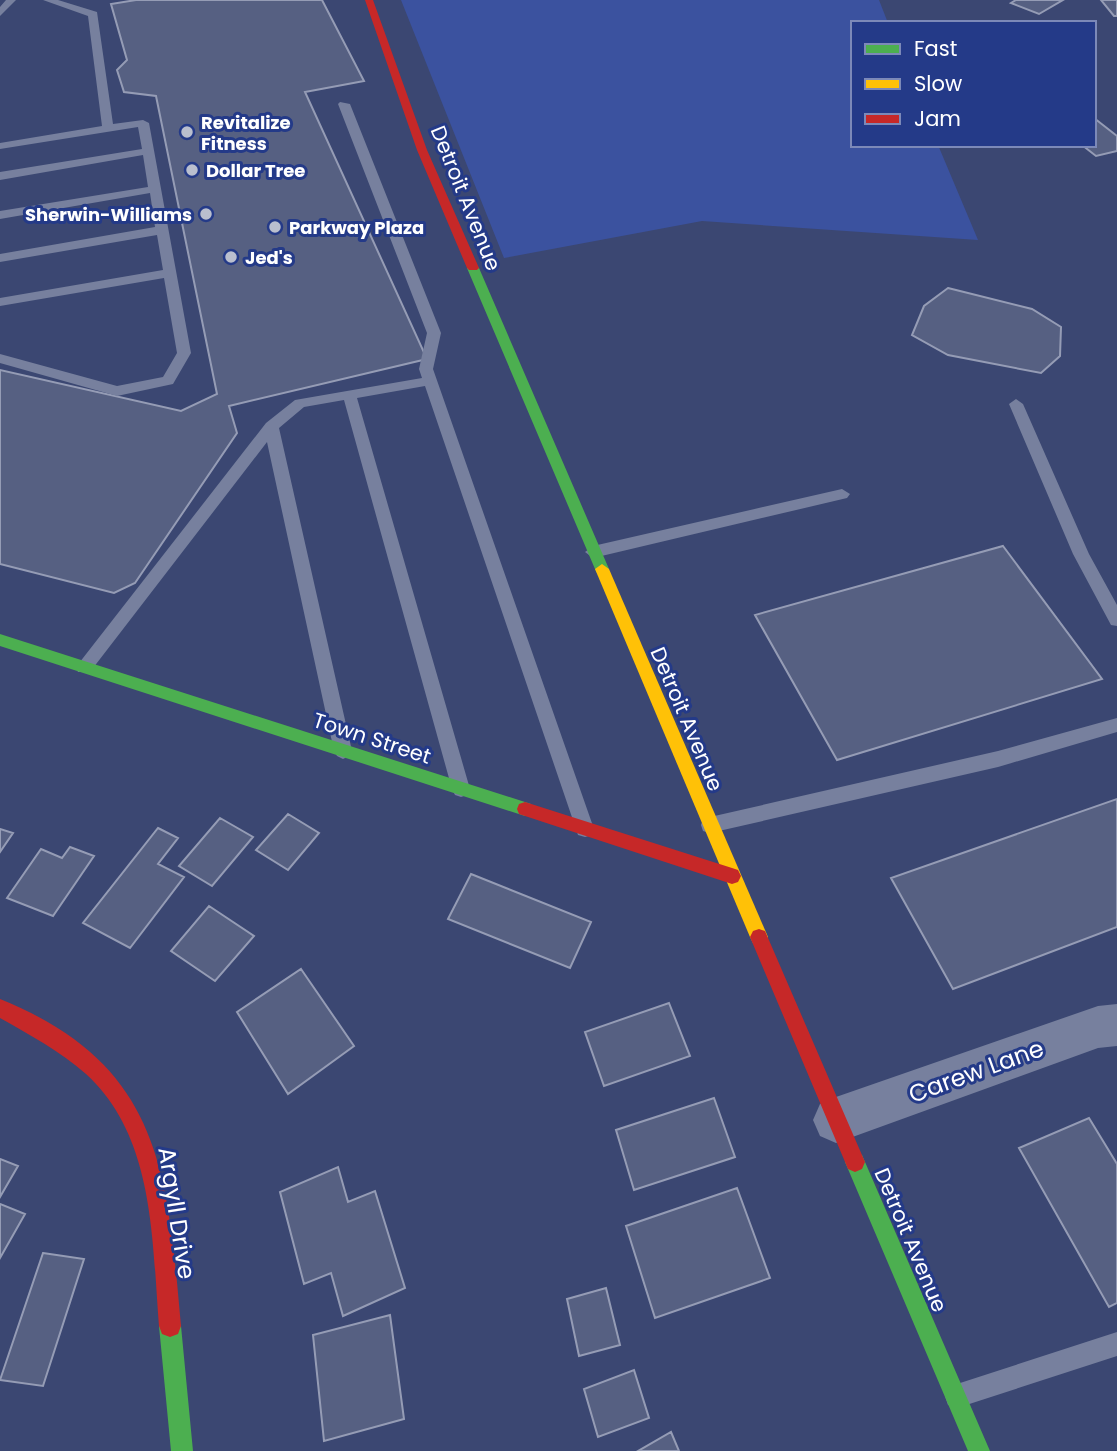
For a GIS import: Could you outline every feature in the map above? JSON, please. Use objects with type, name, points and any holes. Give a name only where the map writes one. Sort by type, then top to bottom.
[{"type":"street","name":"Detroit Avenue","points":[[369,0],[422,149],[979,1451]]},
{"type":"street","name":"Town Street","points":[[0,640],[732,876]]},
{"type":"street","name":"Argyll Drive","points":[[0,1008],[40,1027],[100,1070],[128,1107],[149,1157],[161,1224],[182,1451]]},
{"type":"street","name":"Carew Lane","points":[[836,1120],[1098,1027],[1117,1025]]},
{"type":"lane","points":[[0,13],[11,0]]},
{"type":"lane","points":[[48,0],[93,14],[108,128]]},
{"type":"lane","points":[[344,104],[434,333],[426,369],[585,829]]},
{"type":"lane","points":[[0,146],[143,123],[184,353],[168,382],[117,391],[0,358]]},
{"type":"lane","points":[[0,176],[148,151]]},
{"type":"lane","points":[[0,215],[155,189]]},
{"type":"lane","points":[[0,258],[162,230]]},
{"type":"lane","points":[[0,302],[170,273]]},
{"type":"lane","points":[[84,667],[271,427],[300,403],[430,380]]},
{"type":"lane","points":[[349,394],[461,789]]},
{"type":"lane","points":[[1016,404],[1081,554],[1117,620]]},
{"type":"lane","points":[[271,427],[343,751]]},
{"type":"lane","points":[[593,552],[842,494]]},
{"type":"lane","points":[[710,825],[998,759],[1117,725]]},
{"type":"lane","points":[[955,1396],[1117,1344]]},
{"type":"shaded area","points":[[401,0],[879,0],[887,21],[851,21],[851,147],[939,147],[978,240],[702,221],[504,258]]},
{"type":"building","name":"Parkway Plaza","points":[[136,0],[322,0],[364,81],[305,92],[427,359],[229,406],[237,433],[135,583],[114,593],[0,564],[0,370],[181,411],[217,394],[156,96],[124,92],[117,70],[127,60],[111,4]]},
{"type":"building","points":[[1016,0],[1063,0],[1039,14],[1011,3]]},
{"type":"building","points":[[1101,0],[1117,0],[1117,16],[1114,16]]},
{"type":"building","points":[[1096,120],[1117,136],[1117,151],[1096,156],[1085,147],[1096,147]]},
{"type":"building","points":[[948,288],[1032,309],[1061,327],[1060,356],[1041,373],[948,355],[912,335],[924,306]]},
{"type":"building","points":[[1003,546],[1102,679],[837,760],[755,615]]},
{"type":"building","points":[[1117,799],[1117,927],[953,989],[891,878]]},
{"type":"building","points":[[288,814],[319,833],[288,870],[256,850]]},
{"type":"building","points":[[220,818],[253,837],[212,886],[179,866]]},
{"type":"building","points":[[158,828],[178,838],[158,864],[184,877],[130,948],[83,923]]},
{"type":"building","points":[[0,829],[13,833],[0,852]]},
{"type":"building","points":[[70,847],[94,856],[53,916],[7,898],[41,849],[62,858]]},
{"type":"building","points":[[471,874],[591,922],[570,968],[448,919]]},
{"type":"building","points":[[209,906],[254,936],[215,981],[171,951]]},
{"type":"building","points":[[301,969],[354,1046],[288,1094],[237,1012]]},
{"type":"building","points":[[669,1003],[690,1056],[604,1086],[585,1032]]},
{"type":"building","points":[[714,1098],[735,1157],[634,1190],[616,1130]]},
{"type":"building","points":[[1089,1118],[1117,1164],[1117,1303],[1109,1307],[1019,1148]]},
{"type":"building","points":[[0,1159],[18,1166],[0,1197]]},
{"type":"building","points":[[338,1167],[348,1202],[375,1191],[405,1288],[343,1316],[331,1273],[304,1284],[280,1192]]},
{"type":"building","points":[[737,1188],[770,1278],[655,1318],[626,1226]]},
{"type":"building","points":[[0,1204],[25,1214],[0,1258]]},
{"type":"building","points":[[43,1253],[84,1259],[43,1386],[0,1380]]},
{"type":"building","points":[[606,1288],[620,1345],[579,1356],[567,1299]]},
{"type":"building","points":[[390,1315],[404,1419],[324,1441],[313,1335]]},
{"type":"building","points":[[634,1370],[649,1418],[598,1437],[584,1389]]},
{"type":"building","points":[[671,1432],[679,1451],[638,1451]]},
{"type":"traffic: fast","points":[[473,268],[602,569]]},
{"type":"traffic: fast","points":[[0,640],[525,809]]},
{"type":"traffic: fast","points":[[855,1162],[979,1451]]},
{"type":"traffic: fast","points":[[170,1326],[182,1451]]},
{"type":"traffic: slow","points":[[602,569],[759,937]]},
{"type":"traffic: jam","points":[[369,0],[422,150],[473,268]]},
{"type":"traffic: jam","points":[[525,809],[732,876]]},
{"type":"traffic: jam","points":[[759,937],[855,1162]]},
{"type":"traffic: jam","points":[[0,1008],[53,1037],[93,1068],[121,1100],[140,1135],[153,1175],[160,1219],[170,1326]]},
{"type":"place","name":"Revitalize Fitness","points":[[187,132]]},
{"type":"place","name":"Dollar Tree","points":[[192,170]]},
{"type":"place","name":"Sherwin-Williams","points":[[206,214]]},
{"type":"place","name":"Parkway Plaza","points":[[275,227]]},
{"type":"place","name":"Jed's","points":[[231,257]]}]
